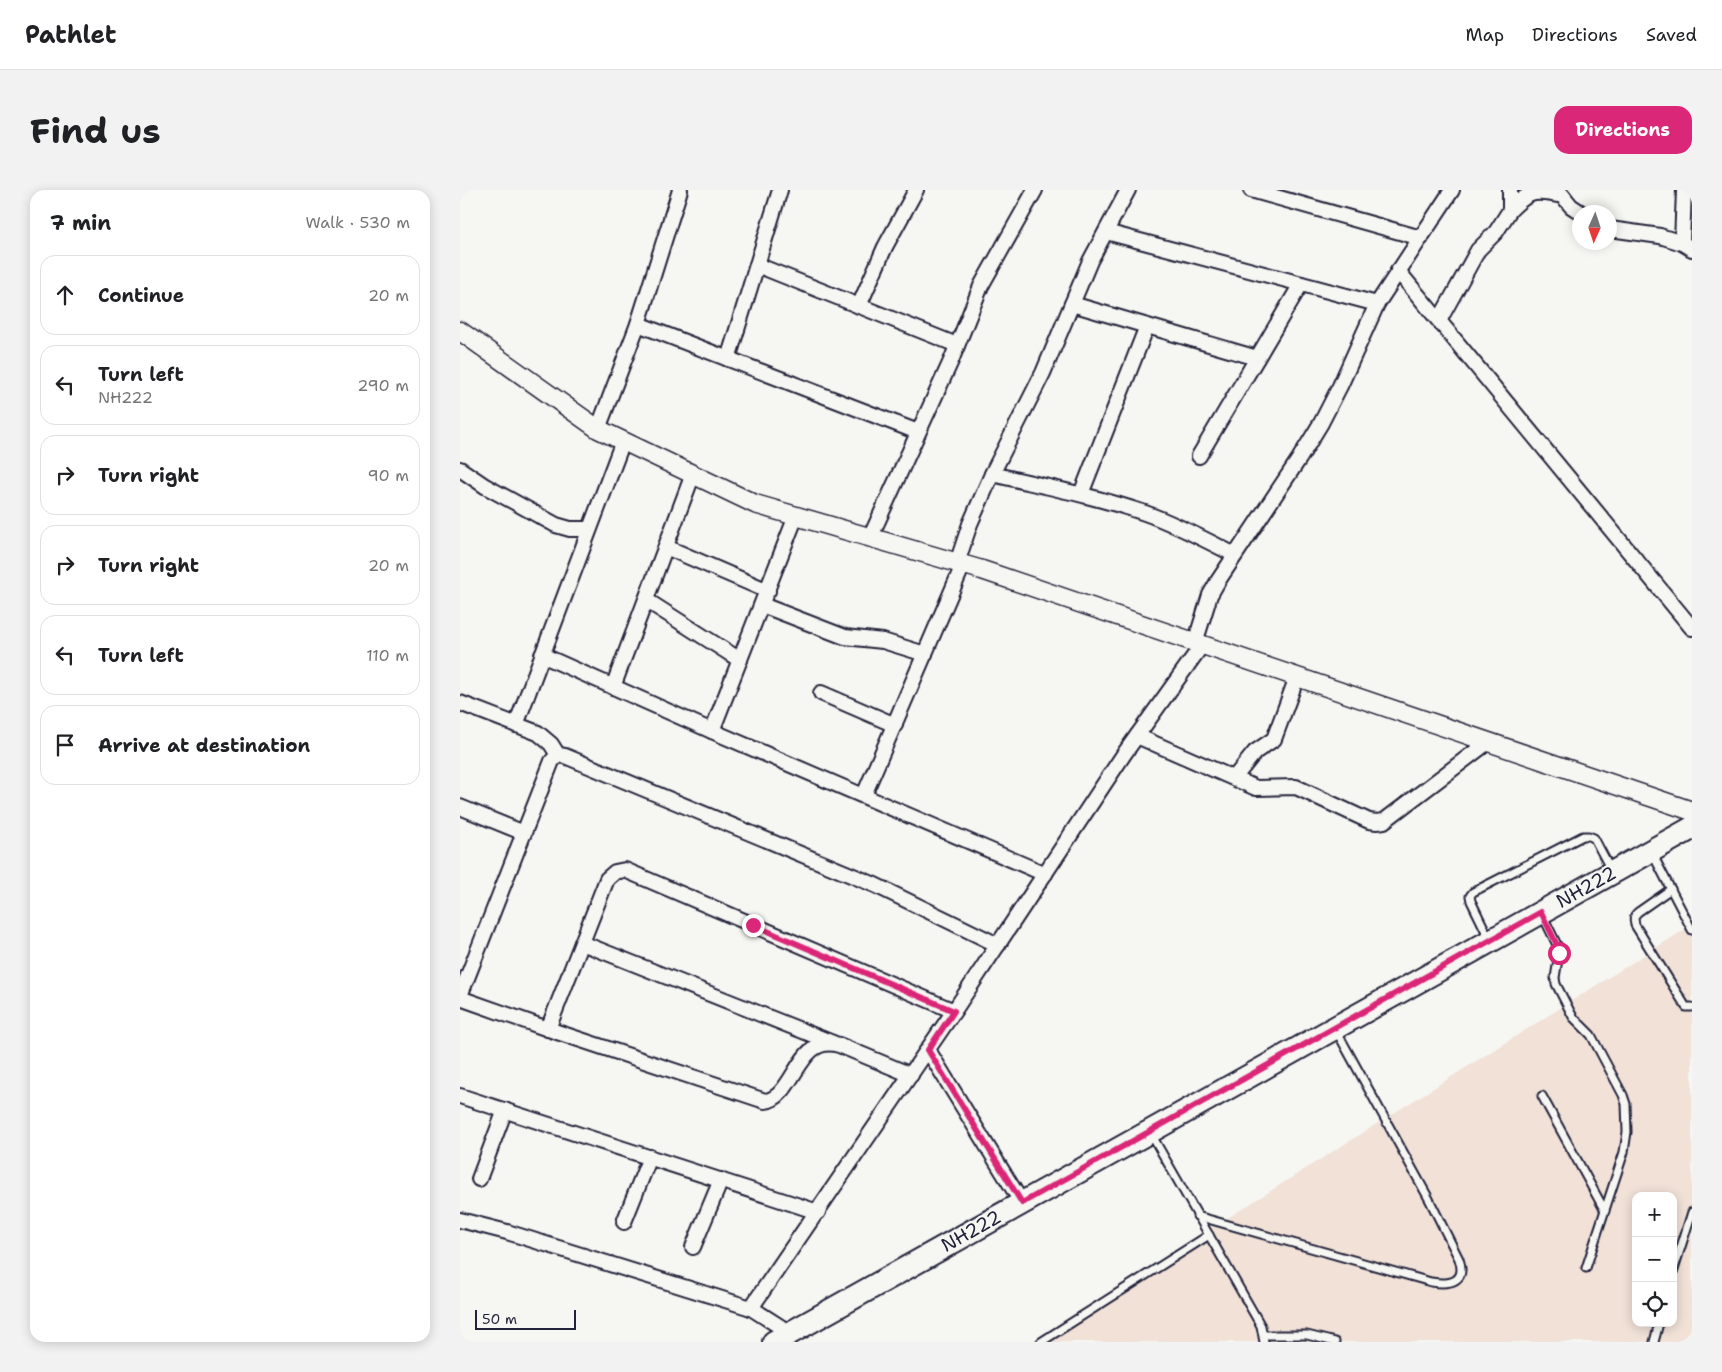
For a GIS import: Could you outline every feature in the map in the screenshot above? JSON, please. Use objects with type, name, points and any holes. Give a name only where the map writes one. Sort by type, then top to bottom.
[{"type":"main road","name":"NH222","points":[[782,1338],[1692,828]]},
{"type":"street","points":[[598,429],[638,324],[680,190]]},
{"type":"street","points":[[728,359],[780,190]]},
{"type":"street","points":[[859,306],[885,247],[916,190]]},
{"type":"street","points":[[870,538],[957,345],[981,286],[1035,190]]},
{"type":"street","points":[[864,795],[925,654],[960,564],[970,524],[992,474],[1043,373],[1090,261],[1128,190]]},
{"type":"street","points":[[1251,190],[1421,238]]},
{"type":"street","points":[[751,1308],[928,1050],[1198,644],[1210,595],[1321,423],[1377,304],[1452,190]]},
{"type":"street","points":[[1510,190],[1510,210]]},
{"type":"street","points":[[1617,230],[1660,236],[1687,246],[1684,190]]},
{"type":"street","points":[[1440,320],[1474,256],[1496,232],[1510,210],[1527,194],[1543,192],[1561,193],[1572,207]]},
{"type":"street","points":[[1106,232],[1377,304]]},
{"type":"street","points":[[757,265],[957,345]]},
{"type":"street","points":[[1398,271],[1692,628]]},
{"type":"street","points":[[1199,456],[1302,284]]},
{"type":"street","points":[[1072,304],[1257,358]]},
{"type":"street","points":[[638,324],[918,432]]},
{"type":"street","points":[[1081,494],[1147,326]]},
{"type":"street","points":[[460,331],[598,429],[755,504],[960,564],[1692,811]]},
{"type":"street","points":[[516,725],[623,441]]},
{"type":"street","points":[[460,469],[485,486],[556,525],[570,529],[590,529]]},
{"type":"street","points":[[614,687],[693,474]]},
{"type":"street","points":[[992,474],[1081,494],[1145,513],[1167,521],[1235,555]]},
{"type":"street","points":[[712,731],[796,516]]},
{"type":"street","points":[[666,548],[768,591]]},
{"type":"street","points":[[646,600],[740,660]]},
{"type":"street","points":[[762,605],[845,637],[883,641],[925,654]]},
{"type":"street","points":[[542,655],[712,731],[1045,874]]},
{"type":"street","points":[[1234,778],[1255,752],[1274,739],[1297,677]]},
{"type":"street","points":[[821,693],[895,725]]},
{"type":"street","points":[[460,703],[546,738],[558,755],[565,756],[875,885],[998,946]]},
{"type":"street","points":[[1136,736],[1256,788],[1296,787],[1369,821],[1377,822],[1384,820],[1488,742]]},
{"type":"street","points":[[558,755],[552,761],[460,997],[548,1029],[765,1101],[771,1101],[779,1094],[806,1055],[820,1046],[834,1044]]},
{"type":"street","points":[[460,807],[524,833]]},
{"type":"street","points":[[548,1029],[608,879],[615,872],[625,870],[954,1011]]},
{"type":"street","points":[[582,943],[911,1075]]},
{"type":"street","points":[[928,1050],[1022,1203]]},
{"type":"street","points":[[460,1096],[818,1212]]},
{"type":"street","points":[[479,1178],[505,1110]]},
{"type":"street","points":[[624,1222],[650,1157]]},
{"type":"street","points":[[693,1247],[721,1180]]},
{"type":"street","points":[[460,1220],[507,1232],[751,1308],[782,1338]]},
{"type":"lane","points":[[1490,941],[1471,901],[1470,896],[1473,892],[1583,836],[1594,838],[1612,872]]},
{"type":"lane","points":[[1651,851],[1692,930]]},
{"type":"lane","points":[[1671,889],[1638,912],[1634,920],[1635,925],[1686,1007],[1692,1007]]},
{"type":"lane","points":[[1541,912],[1558,947],[1556,984],[1573,1016],[1591,1035],[1619,1085],[1626,1104],[1627,1132],[1624,1152],[1586,1268]]},
{"type":"lane","points":[[1197,1216],[1431,1282],[1454,1282],[1458,1278],[1462,1266],[1459,1259],[1429,1199],[1335,1028]]},
{"type":"lane","points":[[1542,1096],[1605,1211]]},
{"type":"lane","points":[[1149,1132],[1261,1326],[1264,1338],[1307,1335],[1335,1342]]},
{"type":"lane","points":[[1677,1259],[1692,1212]]},
{"type":"lane","points":[[1041,1342],[1209,1235]]},
{"type":"lane","points":[[1654,1342],[1658,1327]]},
{"type":"shaded area","points":[[1692,925],[1692,1342],[1031,1342]]},
{"type":"route","points":[[753,925],[954,1011],[928,1050],[1022,1203],[1541,912],[1559,953]]}]
